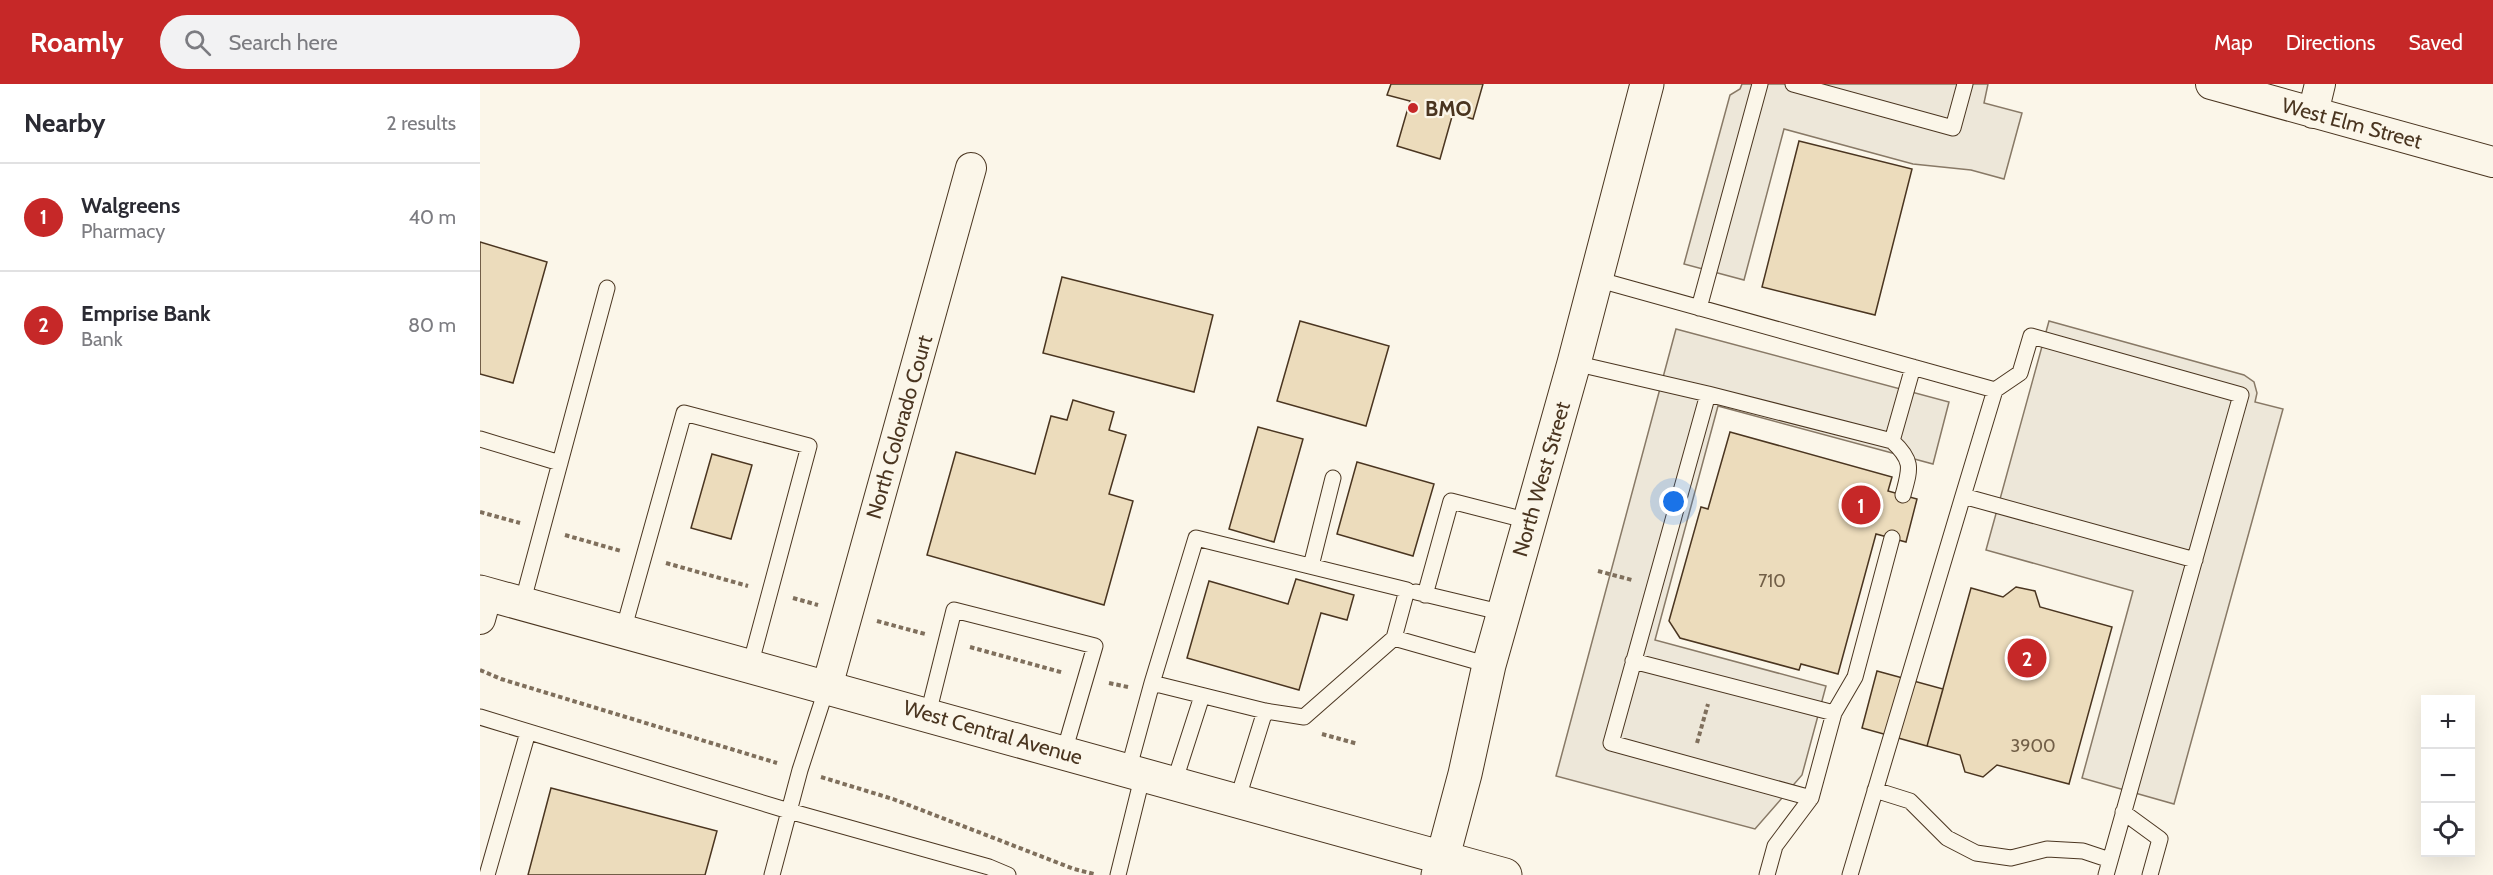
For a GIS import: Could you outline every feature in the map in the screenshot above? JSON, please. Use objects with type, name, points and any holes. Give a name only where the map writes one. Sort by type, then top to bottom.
[{"type":"main road","name":"North West Street","points":[[1440,866],[1465,774],[1489,665],[1574,363],[1647,84]]},
{"type":"main road","name":"West Central Avenue","points":[[482,602],[522,604],[1136,772],[1237,801],[1440,866],[1505,875]]},
{"type":"street","name":"West Elm Street","points":[[2211,84],[2493,162]]},
{"type":"street","points":[[2313,112],[2320,84]]},
{"type":"street","name":"North Colorado Court","points":[[827,687],[971,168]]},
{"type":"lane","points":[[1699,308],[1760,84]]},
{"type":"lane","points":[[1793,84],[1953,128],[1965,84]]},
{"type":"lane","points":[[1596,279],[1995,390]]},
{"type":"lane","points":[[522,604],[607,288]]},
{"type":"lane","points":[[1850,875],[1875,790],[1995,390],[2020,373],[2031,336],[2241,395],[2108,867],[2083,851],[2047,849],[2011,858],[1976,853],[1947,838],[1910,801],[1875,790]]},
{"type":"lane","points":[[1574,363],[1708,394],[1892,441],[1905,453],[1910,469],[1903,495]]},
{"type":"lane","points":[[1892,441],[1913,367]]},
{"type":"lane","points":[[1708,394],[1611,743],[1811,798]]},
{"type":"lane","points":[[623,631],[684,413],[809,446],[750,666]]},
{"type":"lane","points":[[480,439],[560,463]]},
{"type":"lane","points":[[1311,566],[1333,478]]},
{"type":"lane","points":[[1964,495],[2195,560]]},
{"type":"lane","points":[[1425,595],[1451,501],[1529,521]]},
{"type":"lane","points":[[1118,875],[1151,687],[1196,538],[1504,613]]},
{"type":"lane","points":[[1767,875],[1775,846],[1811,798],[1834,713],[1855,677],[1892,538]]},
{"type":"lane","points":[[1151,687],[1304,717],[1394,638],[1407,590]]},
{"type":"lane","points":[[928,714],[954,610],[1095,646],[1064,752]]},
{"type":"lane","points":[[1394,638],[1489,665]]},
{"type":"lane","points":[[1633,661],[1834,713]]},
{"type":"lane","points":[[772,875],[827,687]]},
{"type":"lane","points":[[1174,783],[1202,696]]},
{"type":"lane","points":[[1237,801],[1265,711]]},
{"type":"lane","points":[[480,717],[789,811],[989,867],[1008,875]]},
{"type":"lane","points":[[487,875],[528,732]]},
{"type":"lane","points":[[2123,812],[2160,839],[2150,875]]},
{"type":"path","points":[[480,512],[1085,679],[1151,687]]},
{"type":"path","points":[[1313,732],[1358,744]]},
{"type":"shaded area","points":[[1742,84],[1988,84],[1984,103],[2022,113],[2004,179],[1971,170],[1913,164],[1784,129],[1744,280],[1684,264],[1730,95],[1740,89]]},
{"type":"shaded area","points":[[2049,321],[2244,375],[2254,382],[2257,393],[2255,402],[2283,409],[2174,804],[2082,778],[2133,591],[1986,550]]},
{"type":"shaded area","points":[[1676,329],[1949,402],[1933,464],[1718,406],[1655,640],[1826,686],[1802,775],[1755,829],[1556,776]]},
{"type":"building","points":[[1391,84],[1483,84],[1473,119],[1453,113],[1440,159],[1397,146],[1410,101],[1387,95]]},
{"type":"building","points":[[1799,141],[1912,169],[1875,315],[1762,287]]},
{"type":"building","points":[[480,242],[547,262],[513,383],[480,374]]},
{"type":"building","points":[[1062,277],[1213,315],[1194,392],[1043,353]]},
{"type":"building","points":[[1300,321],[1389,346],[1366,426],[1277,401]]},
{"type":"building","points":[[1073,400],[1114,412],[1109,430],[1126,435],[1109,494],[1133,501],[1104,605],[927,555],[956,452],[1035,474],[1051,416],[1067,420]]},
{"type":"building","points":[[1258,427],[1303,439],[1274,542],[1229,529]]},
{"type":"building","points":[[1730,432],[1892,477],[1888,491],[1917,499],[1906,542],[1876,534],[1838,674],[1801,664],[1799,670],[1680,638],[1669,621],[1701,507],[1708,509]]},
{"type":"building","points":[[712,454],[752,465],[731,539],[691,528]]},
{"type":"building","points":[[1357,462],[1434,484],[1413,556],[1337,534]]},
{"type":"building","points":[[1296,579],[1354,595],[1347,620],[1321,613],[1299,690],[1187,658],[1209,581],[1288,604]]},
{"type":"building","points":[[2016,587],[2035,591],[2040,607],[2112,627],[2069,784],[1997,765],[1983,777],[1965,772],[1960,755],[1927,746],[1971,588],[2003,597]]},
{"type":"building","points":[[1877,671],[1943,689],[1927,746],[1862,728]]},
{"type":"building","points":[[551,788],[717,831],[705,875],[528,875]]},
{"type":"place","name":"BMO","points":[[1413,108]]},
{"type":"place","name":"Walgreens","points":[[1861,505]]},
{"type":"place","name":"Emprise Bank","points":[[2027,658]]}]
